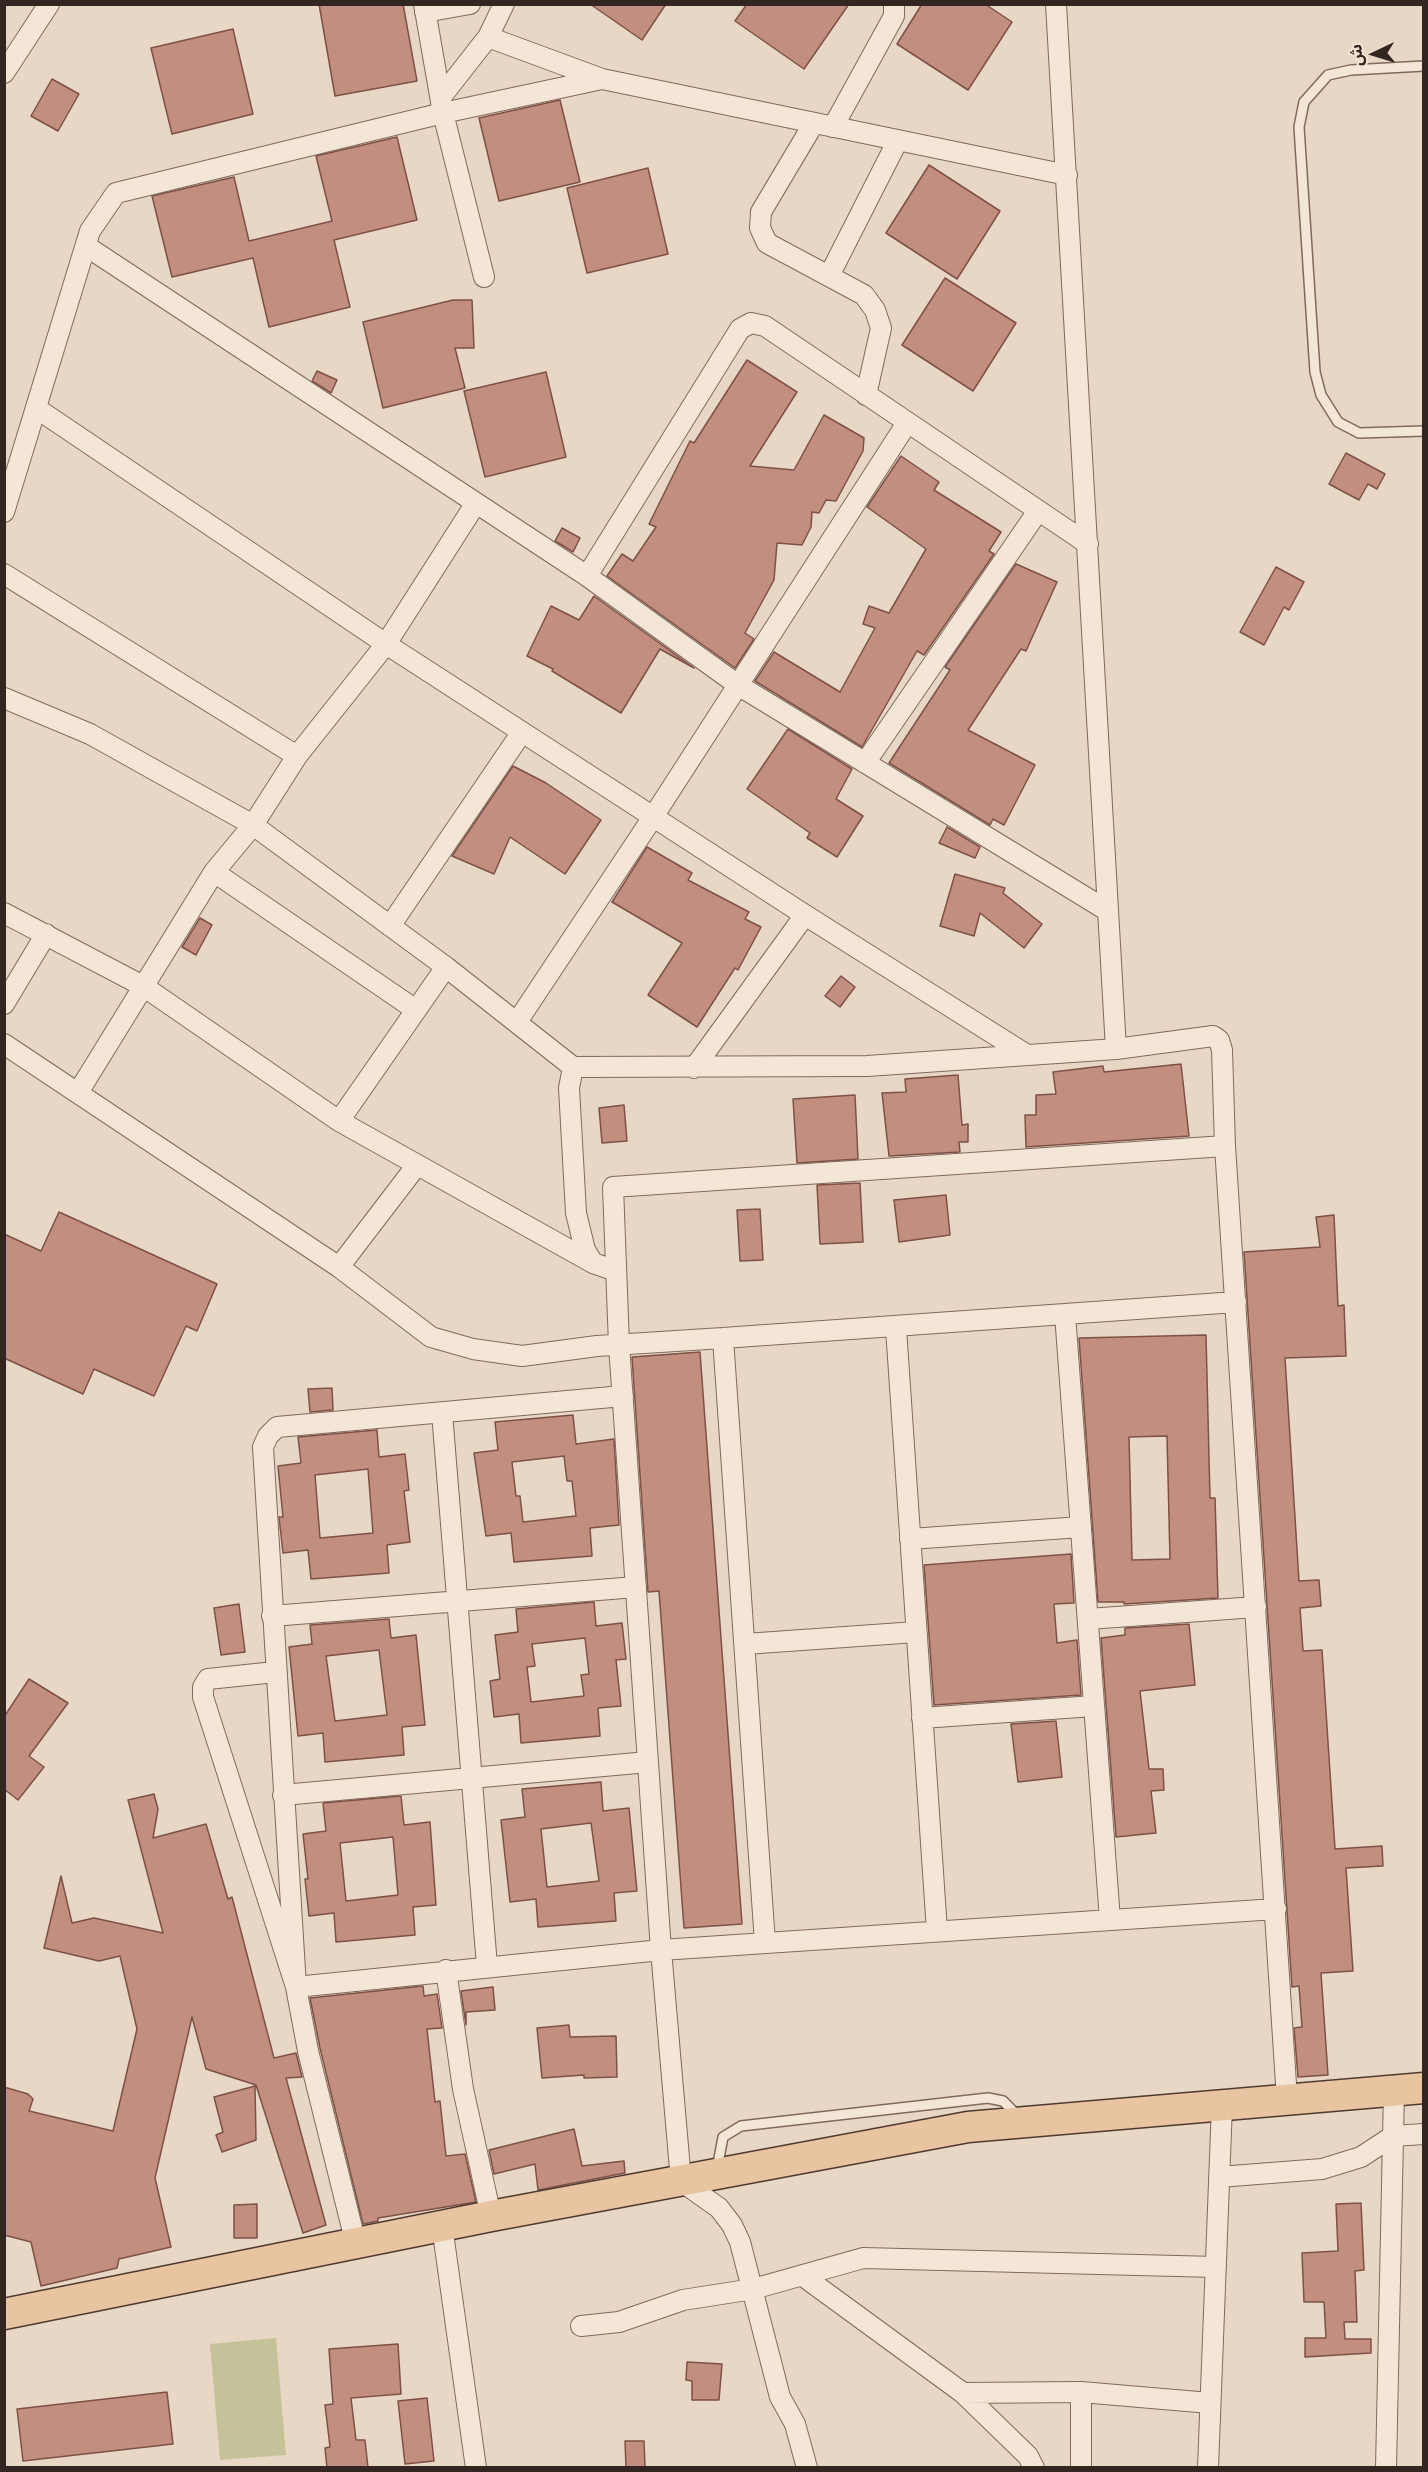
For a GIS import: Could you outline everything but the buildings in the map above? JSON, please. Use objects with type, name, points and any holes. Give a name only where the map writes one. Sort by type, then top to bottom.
[{"type":"main road","points":[[4,2314],[491,2216],[968,2127],[1424,2088]]},
{"type":"street","points":[[4,73],[49,4]]},
{"type":"street","points":[[470,4],[425,8],[442,105],[484,277]]},
{"type":"street","points":[[442,105],[488,37],[504,4]]},
{"type":"street","points":[[866,395],[881,328],[875,310],[864,296],[768,243],[760,228],[761,212],[823,125],[894,16],[894,4]]},
{"type":"street","points":[[1056,4],[1116,1049]]},
{"type":"street","points":[[488,37],[602,79],[1067,175]]},
{"type":"street","points":[[4,512],[90,231],[116,193],[442,105],[602,79]]},
{"type":"street","points":[[829,276],[898,140]]},
{"type":"street","points":[[86,246],[586,576],[738,685],[1108,912]]},
{"type":"street","points":[[586,576],[740,329],[751,322],[765,326],[1088,544]]},
{"type":"street","points":[[36,408],[386,644],[805,915],[1027,1055]]},
{"type":"street","points":[[517,1022],[653,817],[907,423]]},
{"type":"street","points":[[79,1091],[214,872],[253,825],[297,756],[386,644],[476,503]]},
{"type":"street","points":[[865,763],[1038,511]]},
{"type":"street","points":[[4,574],[297,756]]},
{"type":"street","points":[[4,698],[90,734],[253,825],[446,968],[573,1067],[867,1066],[1116,1049],[1213,1036],[1219,1040],[1222,1050],[1225,1146],[1287,2099]]},
{"type":"street","points":[[390,926],[522,732]]},
{"type":"street","points":[[214,872],[416,1010]]},
{"type":"street","points":[[4,914],[143,986],[339,1121],[593,1263],[616,1270]]},
{"type":"street","points":[[694,1068],[805,915]]},
{"type":"street","points":[[4,1004],[46,934]]},
{"type":"street","points":[[339,1121],[446,968]]},
{"type":"street","points":[[4,1044],[79,1091],[339,1267],[431,1337],[473,1349],[522,1356],[619,1345],[896,1328],[1236,1302]]},
{"type":"street","points":[[573,1067],[570,1088],[576,1213],[585,1250],[593,1263]]},
{"type":"street","points":[[807,2468],[795,2424],[780,2397],[740,2242],[732,2224],[719,2208],[681,2181],[661,1950],[619,1345],[613,1187],[1225,1146]]},
{"type":"street","points":[[339,1267],[417,1165]]},
{"type":"street","points":[[1065,1314],[1110,1920]]},
{"type":"street","points":[[896,1328],[936,1931]]},
{"type":"street","points":[[723,1338],[765,1943]]},
{"type":"street","points":[[356,2244],[308,2051],[296,1987],[263,1448],[268,1436],[277,1427],[623,1396]]},
{"type":"street","points":[[442,1413],[487,1966]]},
{"type":"street","points":[[910,1539],[1081,1527]]},
{"type":"street","points":[[272,1616],[636,1587]]},
{"type":"street","points":[[1088,1619],[1256,1607]]},
{"type":"street","points":[[745,1644],[916,1632]]},
{"type":"street","points":[[275,1672],[208,1679],[202,1687],[203,1697],[296,1987]]},
{"type":"street","points":[[922,1718],[1094,1706]]},
{"type":"street","points":[[283,1795],[648,1762]]},
{"type":"street","points":[[296,1987],[661,1950],[1276,1909]]},
{"type":"street","points":[[446,1970],[463,2089],[491,2216]]},
{"type":"street","points":[[1386,2468],[1394,2091]]},
{"type":"street","points":[[1208,2468],[1222,2105]]},
{"type":"street","points":[[1219,2176],[1322,2169],[1361,2157],[1393,2136],[1424,2134]]},
{"type":"street","points":[[442,2226],[476,2468]]},
{"type":"street","points":[[581,2326],[619,2322],[683,2300],[753,2289],[863,2258],[1216,2267]]},
{"type":"street","points":[[803,2276],[963,2393],[1028,2456],[1034,2468]]},
{"type":"street","points":[[963,2393],[1081,2392],[1210,2403]]},
{"type":"street","points":[[1081,2392],[1081,2468]]},
{"type":"lane","points":[[1424,66],[1351,70],[1328,75],[1305,102],[1299,127],[1316,372],[1321,395],[1338,422],[1359,433],[1424,431]]},
{"type":"lane","points":[[716,2174],[723,2137],[741,2126],[988,2098],[1003,2101],[1013,2111],[1017,2122]]},
{"type":"shaded area","points":[[276,2338],[286,2455],[220,2460],[210,2344]]}]
